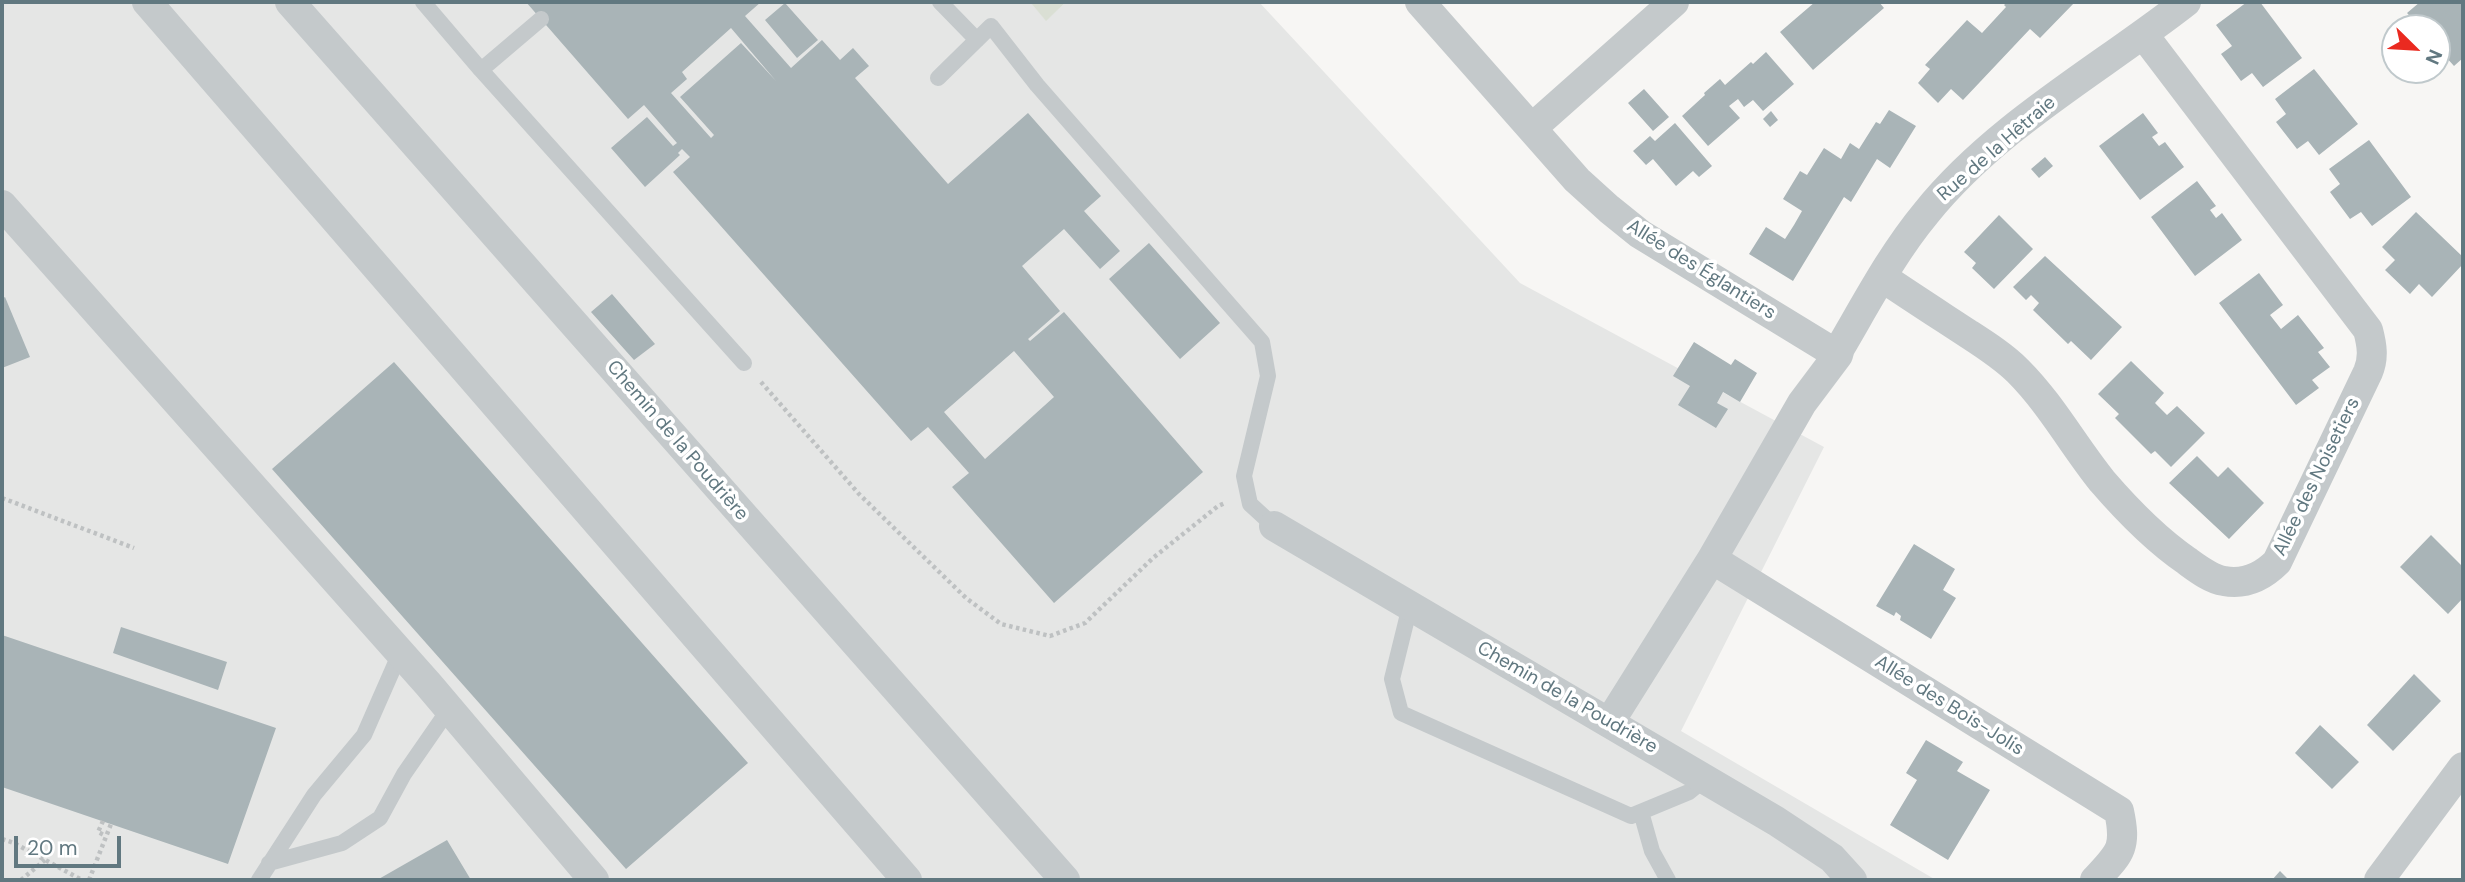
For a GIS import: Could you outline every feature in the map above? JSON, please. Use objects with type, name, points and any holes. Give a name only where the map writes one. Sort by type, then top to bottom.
[{"type":"street","points":[[147,2],[907,880]]},
{"type":"street","name":"Chemin de la Poudrière","points":[[289,2],[1065,880]]},
{"type":"street","name":"Allée des Églantiers","points":[[1420,2],[1577,180],[1640,234],[1838,355]]},
{"type":"street","points":[[1532,128],[1674,2]]},
{"type":"street","name":"Rue de la Hêtraie","points":[[1712,559],[1802,403],[1838,355],[1882,277],[1927,212],[1966,171],[2013,130],[2186,2]]},
{"type":"street","name":"Allée des Noisetiers","points":[[1882,277],[1992,349],[2017,369],[2038,393],[2101,480],[2146,528],[2178,555],[2208,575],[2224,581],[2255,579],[2269,570],[2277,562],[2368,372],[2372,347],[2368,330],[2143,34]]},
{"type":"street","points":[[2,205],[400,653],[594,880]]},
{"type":"street","name":"Chemin de la Poudrière","points":[[1273,526],[1705,779],[1832,858],[1852,880]]},
{"type":"street","points":[[1609,723],[1712,559]]},
{"type":"street","name":"Allée des Bois-Jolis","points":[[1712,559],[2119,811],[2124,836],[2118,855],[2095,880]]},
{"type":"street","points":[[2379,880],[2463,767]]},
{"type":"lane","points":[[423,2],[744,363]]},
{"type":"lane","points":[[940,2],[977,40]]},
{"type":"lane","points":[[481,70],[541,19]]},
{"type":"lane","points":[[937,78],[991,26],[1037,85],[1262,342],[1268,376],[1244,476],[1250,504],[1273,526]]},
{"type":"lane","points":[[1410,606],[1392,679],[1401,713],[1631,816],[1689,792],[1705,779]]},
{"type":"lane","points":[[259,880],[314,795],[364,735],[400,653]]},
{"type":"lane","points":[[269,863],[342,843],[380,818],[404,774],[449,709]]},
{"type":"lane","points":[[1640,812],[1652,851],[1668,880]]},
{"type":"path","points":[[744,363],[859,494],[966,598],[1001,624],[1050,636],[1085,623],[1153,558],[1218,506],[1248,494]]},
{"type":"path","points":[[2,498],[134,548]]},
{"type":"path","points":[[103,821],[98,832],[106,836]]},
{"type":"path","points":[[89,880],[111,824]]},
{"type":"path","points":[[2,839],[82,880]]},
{"type":"path","points":[[22,880],[45,860]]},
{"type":"shaded area","points":[[2,2],[1030,2],[1046,20],[1066,2],[1259,2],[1520,283],[1824,447],[1681,731],[1936,880],[2,880]]},
{"type":"shaded area","points":[[1030,2],[1066,2],[1046,21]]},
{"type":"building","points":[[526,2],[761,2],[745,16],[791,68],[822,40],[840,60],[853,48],[869,66],[855,78],[948,184],[1028,113],[1101,196],[1084,211],[1120,251],[1100,269],[1064,229],[1022,266],[1060,311],[1028,339],[1030,341],[1064,312],[1203,472],[1054,603],[952,487],[969,473],[928,427],[911,441],[673,172],[690,157],[682,149],[678,153],[680,155],[645,187],[611,148],[647,117],[673,146],[677,143],[644,105],[628,119]],"holes":[[[731,28],[776,81],[741,43],[680,97],[714,135],[711,138],[671,93],[687,79],[682,72]],[[1014,351],[1054,397],[985,459],[944,412]]]},
{"type":"building","points":[[1815,2],[1879,2],[1884,8],[1813,70],[1780,32]]},
{"type":"building","points":[[2007,2],[2075,2],[2040,38],[2030,29],[1963,100],[1951,89],[1938,103],[1918,83],[1930,69],[1925,65],[1967,20],[1982,33],[2006,7],[2004,5]]},
{"type":"building","points":[[2247,2],[2260,2],[2302,58],[2263,87],[2252,73],[2241,81],[2221,54],[2232,46],[2216,25]]},
{"type":"building","points":[[2420,2],[2463,2],[2463,58],[2454,66],[2451,63],[2451,14],[2407,13]]},
{"type":"building","points":[[785,3],[818,40],[797,58],[765,20]]},
{"type":"building","points":[[1766,52],[1794,84],[1763,111],[1753,100],[1744,107],[1738,99],[1729,106],[1740,118],[1708,146],[1682,116],[1720,79],[1725,85]]},
{"type":"building","points":[[2314,69],[2358,124],[2319,155],[2308,141],[2297,149],[2276,122],[2286,114],[2275,99]]},
{"type":"building","points":[[1644,89],[1669,117],[1653,131],[1628,103]]},
{"type":"building","points":[[1889,110],[1916,126],[1890,168],[1877,159],[1851,202],[1844,197],[1793,281],[1749,254],[1766,227],[1785,239],[1794,225],[1802,211],[1783,199],[1800,171],[1807,175],[1824,148],[1841,159],[1850,143],[1859,149],[1876,122],[1880,124]]},
{"type":"building","points":[[1771,111],[1778,120],[1770,127],[1763,119]]},
{"type":"building","points":[[2143,113],[2158,133],[2152,137],[2159,146],[2165,142],[2184,167],[2140,200],[2099,146]]},
{"type":"building","points":[[1675,123],[1712,166],[1699,177],[1693,171],[1676,186],[1653,159],[1646,165],[1633,151],[1650,136],[1655,141]]},
{"type":"building","points":[[2369,140],[2411,197],[2372,226],[2361,212],[2350,219],[2330,192],[2340,184],[2329,169]]},
{"type":"building","points":[[2045,157],[2053,166],[2039,178],[2031,169]]},
{"type":"building","points":[[2197,181],[2216,206],[2210,210],[2216,218],[2222,213],[2242,240],[2195,276],[2151,217]]},
{"type":"building","points":[[2416,212],[2463,257],[2463,264],[2432,297],[2419,284],[2410,294],[2385,270],[2395,260],[2382,247]]},
{"type":"building","points":[[1999,215],[2033,249],[1994,289],[1972,268],[1976,263],[1964,252]]},
{"type":"building","points":[[1149,243],[1220,323],[1180,359],[1109,279]]},
{"type":"building","points":[[2045,256],[2122,327],[2091,360],[2071,341],[2068,344],[2033,310],[2039,303],[2031,295],[2026,300],[2013,287]]},
{"type":"building","points":[[2259,273],[2283,305],[2270,315],[2281,329],[2298,315],[2324,348],[2318,352],[2330,367],[2312,380],[2319,388],[2296,405],[2219,303]]},
{"type":"building","points":[[612,294],[655,344],[634,360],[591,312]]},
{"type":"building","points":[[5,297],[30,357],[2,368],[2,299]]},
{"type":"building","points":[[1694,342],[1731,365],[1735,359],[1757,373],[1740,402],[1723,392],[1717,403],[1728,409],[1716,428],[1678,405],[1690,386],[1673,376]]},
{"type":"building","points":[[2131,361],[2164,393],[2155,403],[2167,415],[2177,406],[2205,433],[2171,467],[2155,451],[2151,454],[2115,418],[2119,414],[2098,394]]},
{"type":"building","points":[[394,362],[748,763],[626,869],[272,469]]},
{"type":"building","points":[[2197,456],[2218,477],[2228,467],[2264,503],[2229,539],[2169,483]]},
{"type":"building","points":[[2431,535],[2463,567],[2463,598],[2448,614],[2400,567]]},
{"type":"building","points":[[1914,544],[1955,569],[1943,590],[1956,598],[1931,639],[1900,620],[1901,616],[1896,612],[1894,616],[1876,606]]},
{"type":"building","points":[[121,627],[227,662],[218,690],[113,653]]},
{"type":"building","points":[[2,635],[276,728],[228,864],[2,787]]},
{"type":"building","points":[[2414,674],[2441,701],[2393,751],[2367,725]]},
{"type":"building","points":[[2320,725],[2359,762],[2332,789],[2295,753]]},
{"type":"building","points":[[1926,740],[1963,762],[1957,771],[1990,790],[1948,860],[1890,825],[1917,780],[1906,773]]},
{"type":"building","points":[[447,840],[471,880],[377,880]]},
{"type":"building","points":[[2280,871],[2289,880],[2272,880]]}]
